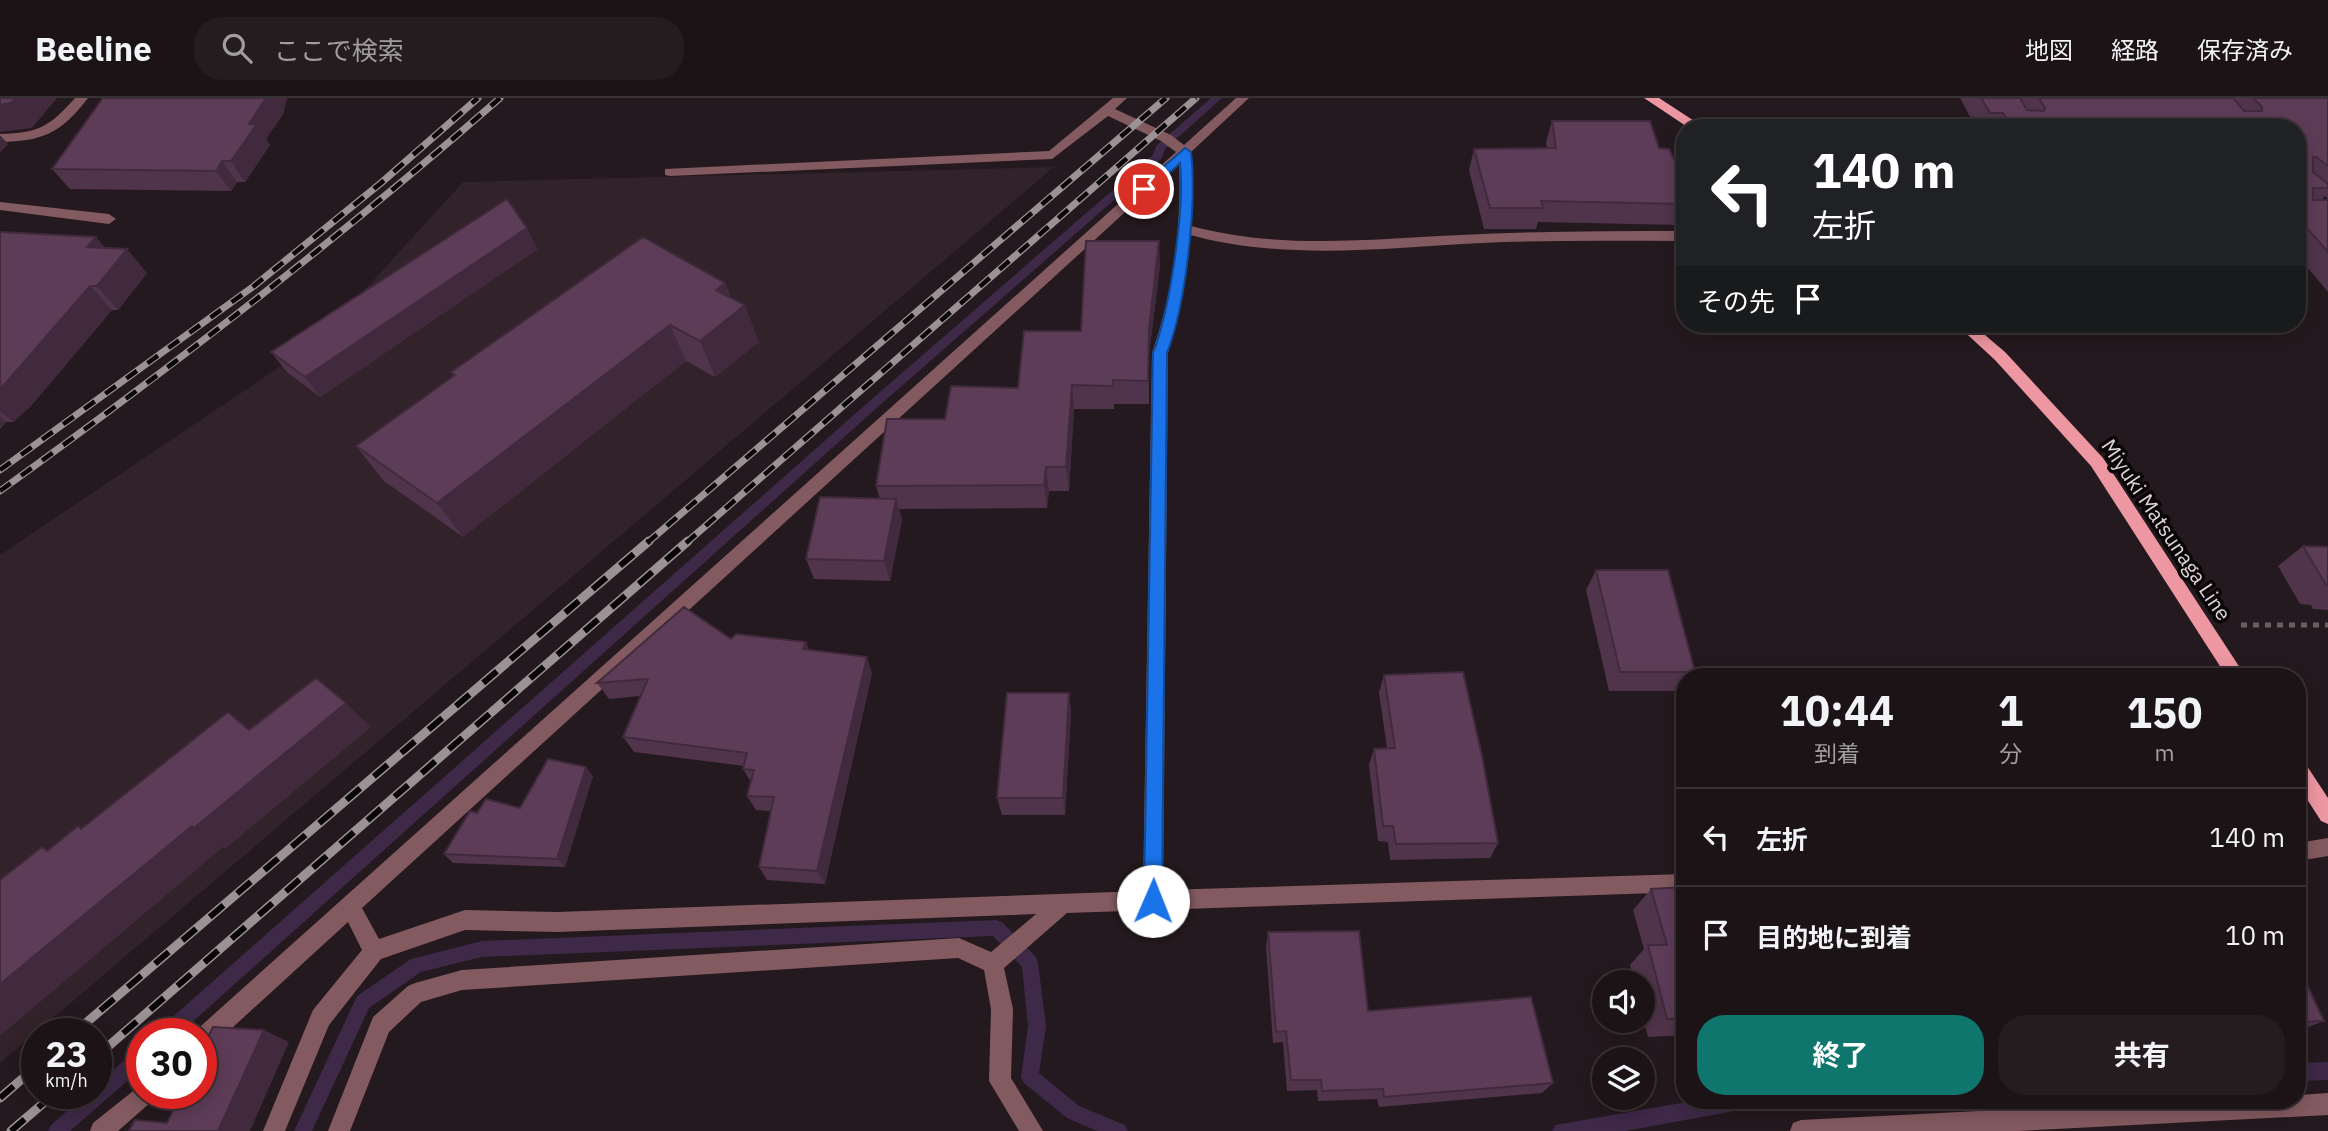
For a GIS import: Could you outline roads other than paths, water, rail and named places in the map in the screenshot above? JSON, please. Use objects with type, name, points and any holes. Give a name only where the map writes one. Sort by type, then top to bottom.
[{"type":"main road","points":[[1650,98],[1684,119]]},
{"type":"main road","name":"Miyuki Matsunaga Line","points":[[1973,333],[2000,356],[2097,462],[2231,668]]},
{"type":"main road","points":[[2306,781],[2328,815]]},
{"type":"street","points":[[0,138],[32,138],[53,131],[82,98]]},
{"type":"street","points":[[670,172],[1052,155],[1121,98]]},
{"type":"street","points":[[217,1027],[1174,144],[1242,98]]},
{"type":"street","points":[[1106,110],[1174,144],[1187,176],[1184,229],[1168,333],[1160,353],[1153,901]]},
{"type":"street","points":[[0,206],[109,219]]},
{"type":"street","points":[[1184,229],[1229,242],[1300,247],[1508,237],[1676,236]]},
{"type":"street","points":[[2306,851],[2328,847]]},
{"type":"street","points":[[274,1131],[321,1018],[374,951],[465,920],[557,922],[1063,902],[1676,883]]},
{"type":"street","points":[[995,963],[1063,902]]},
{"type":"street","points":[[350,906],[374,951]]},
{"type":"street","points":[[339,1131],[381,1026],[415,993],[462,980],[959,948],[995,963]]},
{"type":"street","points":[[995,963],[1002,1009],[1000,1081],[1032,1131]]},
{"type":"street","points":[[2306,1105],[2328,1104]]},
{"type":"street","points":[[102,1131],[126,1109]]},
{"type":"street","points":[[1801,1131],[2230,1109]]},
{"type":"waterway","points":[[184,1018],[876,402],[1158,156],[1160,148],[1217,98]]},
{"type":"waterway","points":[[303,1131],[363,1002],[417,965],[482,949],[996,928],[1030,963],[1037,1026],[1030,1077],[1073,1112],[1119,1131]]},
{"type":"waterway","points":[[57,1131],[126,1070]]},
{"type":"waterway","points":[[2306,1072],[2328,1071]]},
{"type":"waterway","points":[[1561,1131],[1582,1130],[1696,1109]]},
{"type":"railway","points":[[0,470],[254,286],[381,183],[478,98]]},
{"type":"railway","points":[[0,491],[255,300],[379,201],[500,98]]},
{"type":"railway","points":[[647,543],[1166,98]]},
{"type":"railway","points":[[686,543],[1196,98]]},
{"type":"railway","points":[[92,1018],[649,541]]},
{"type":"railway","points":[[112,1043],[688,541]]},
{"type":"railway","points":[[0,1098],[21,1080]]},
{"type":"railway","points":[[11,1131],[37,1109]]}]
